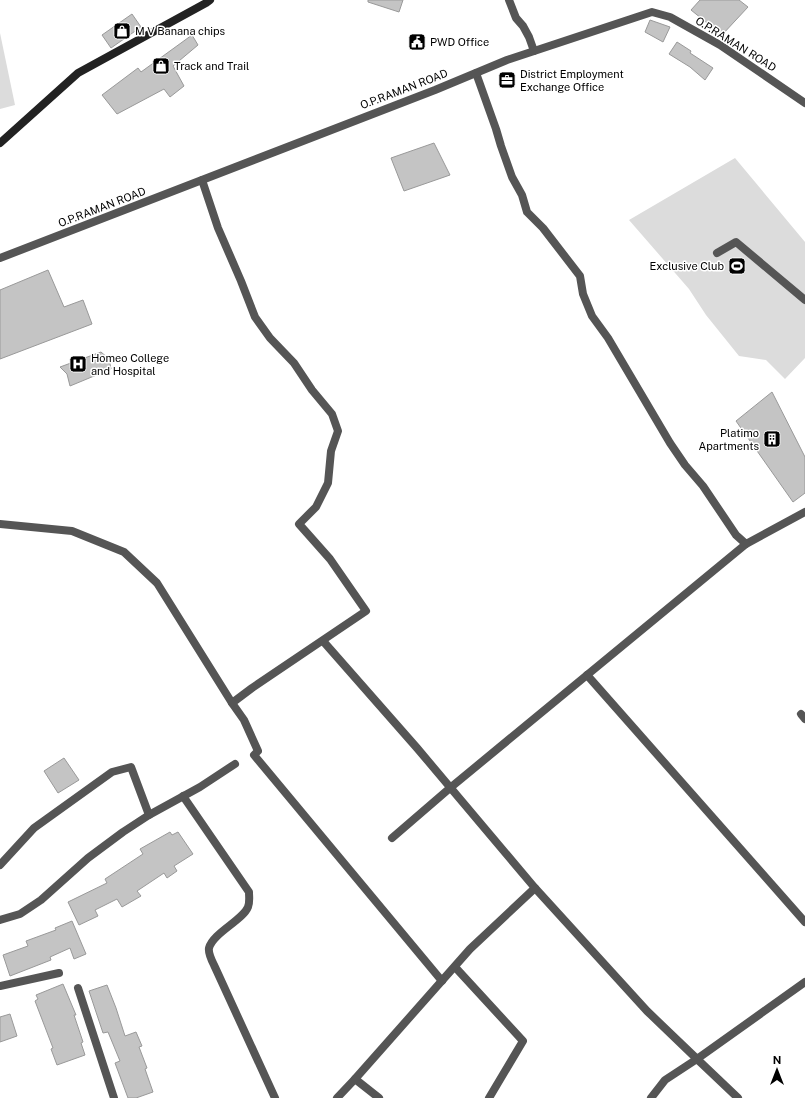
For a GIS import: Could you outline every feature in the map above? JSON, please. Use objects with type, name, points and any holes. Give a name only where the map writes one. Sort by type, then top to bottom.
[{"type":"main road","points":[[0,143],[78,73],[207,1]]},
{"type":"street","points":[[509,0],[516,18],[523,26],[529,37],[534,51]]},
{"type":"street","name":"O.P.RAMAN ROAD","points":[[0,258],[435,90],[507,60],[652,12],[670,17],[720,45],[805,103]]},
{"type":"street","points":[[476,73],[512,177],[522,195],[527,212],[543,228],[580,276],[583,294],[592,316],[608,338],[670,443],[685,465],[703,486],[736,535],[746,544]]},
{"type":"street","points":[[202,180],[218,228],[241,280],[255,317],[270,338],[294,363],[312,390],[332,414],[338,431],[332,451],[328,483],[316,507],[299,524],[330,559],[366,611],[252,688],[232,704]]},
{"type":"street","points":[[717,253],[736,242],[805,300]]},
{"type":"street","points":[[392,838],[450,788],[746,544],[805,512]]},
{"type":"street","points":[[0,524],[72,531],[124,552],[157,583],[232,704],[244,720],[258,751],[254,755],[442,981]]},
{"type":"street","points":[[323,641],[417,748],[534,888],[647,1011],[738,1098]]},
{"type":"street","points":[[587,675],[805,922]]},
{"type":"street","points":[[0,920],[20,914],[41,900],[88,858],[150,815],[200,787],[235,764]]},
{"type":"street","points":[[0,865],[34,828],[112,772],[131,767],[150,815]]},
{"type":"street","points":[[183,796],[249,892],[250,900],[248,909],[216,938],[209,948],[210,956],[275,1098]]},
{"type":"street","points":[[337,1098],[470,949],[534,888]]},
{"type":"street","points":[[454,967],[524,1040],[489,1098]]},
{"type":"street","points":[[0,986],[59,973]]},
{"type":"street","points":[[651,1098],[665,1080],[805,982]]},
{"type":"street","points":[[78,988],[114,1098]]},
{"type":"street","points":[[355,1079],[379,1098]]},
{"type":"shaded area","points":[[0,33],[15,105],[0,109]]},
{"type":"shaded area","name":"Exclusive Club","points":[[735,158],[805,242],[805,358],[785,379],[766,360],[739,356],[706,315],[689,289],[629,220]]},
{"type":"building","points":[[368,0],[403,0],[399,12],[368,2]]},
{"type":"building","points":[[700,0],[739,0],[748,7],[722,35],[691,10]]},
{"type":"building","name":"M V Banana chips","points":[[132,14],[141,27],[111,48],[102,35]]},
{"type":"building","points":[[650,20],[670,27],[663,42],[645,32]]},
{"type":"building","points":[[192,35],[198,45],[173,66],[184,86],[170,97],[164,89],[117,114],[102,95],[138,68],[141,72]]},
{"type":"building","points":[[677,42],[691,51],[690,53],[713,68],[705,80],[690,67],[669,54]]},
{"type":"building","points":[[434,143],[450,175],[404,191],[391,158]]},
{"type":"building","points":[[48,270],[64,307],[83,300],[92,324],[0,359],[0,290]]},
{"type":"building","points":[[101,352],[109,359],[111,369],[70,386],[67,374],[60,367]]},
{"type":"building","name":"Platimo Apartments","points":[[772,392],[805,457],[805,493],[793,502],[736,421]]},
{"type":"building","points":[[64,758],[79,780],[58,793],[44,771]]},
{"type":"building","points":[[170,832],[172,835],[178,832],[193,854],[174,866],[177,871],[167,878],[164,873],[137,891],[141,896],[122,907],[117,899],[95,910],[98,916],[79,925],[68,902],[107,883],[105,879],[143,854],[140,849]]},
{"type":"building","points":[[72,921],[86,954],[74,959],[70,948],[50,957],[51,960],[10,976],[3,955],[28,946],[26,941],[56,930],[55,928]]},
{"type":"building","points":[[63,984],[76,1015],[74,1015],[83,1042],[81,1043],[85,1055],[57,1065],[51,1049],[53,1048],[35,1001],[38,999],[36,995]]},
{"type":"building","points":[[107,985],[125,1036],[136,1032],[142,1046],[139,1047],[147,1068],[145,1069],[153,1092],[136,1098],[128,1098],[115,1063],[120,1061],[108,1032],[103,1033],[89,991]]},
{"type":"building","points":[[10,1014],[17,1036],[0,1042],[0,1017]]},
{"type":"place","name":"M V Banana chips","points":[[122,31]]},
{"type":"place","name":"PWD Office","points":[[417,42]]},
{"type":"place","name":"Track and Trail","points":[[161,66]]},
{"type":"place","name":"District Employment Exchange Office","points":[[507,80]]},
{"type":"place","name":"Exclusive Club","points":[[737,266]]},
{"type":"place","name":"Homeo College and Hospital","points":[[78,364]]},
{"type":"place","name":"Platimo Apartments","points":[[772,439]]}]
